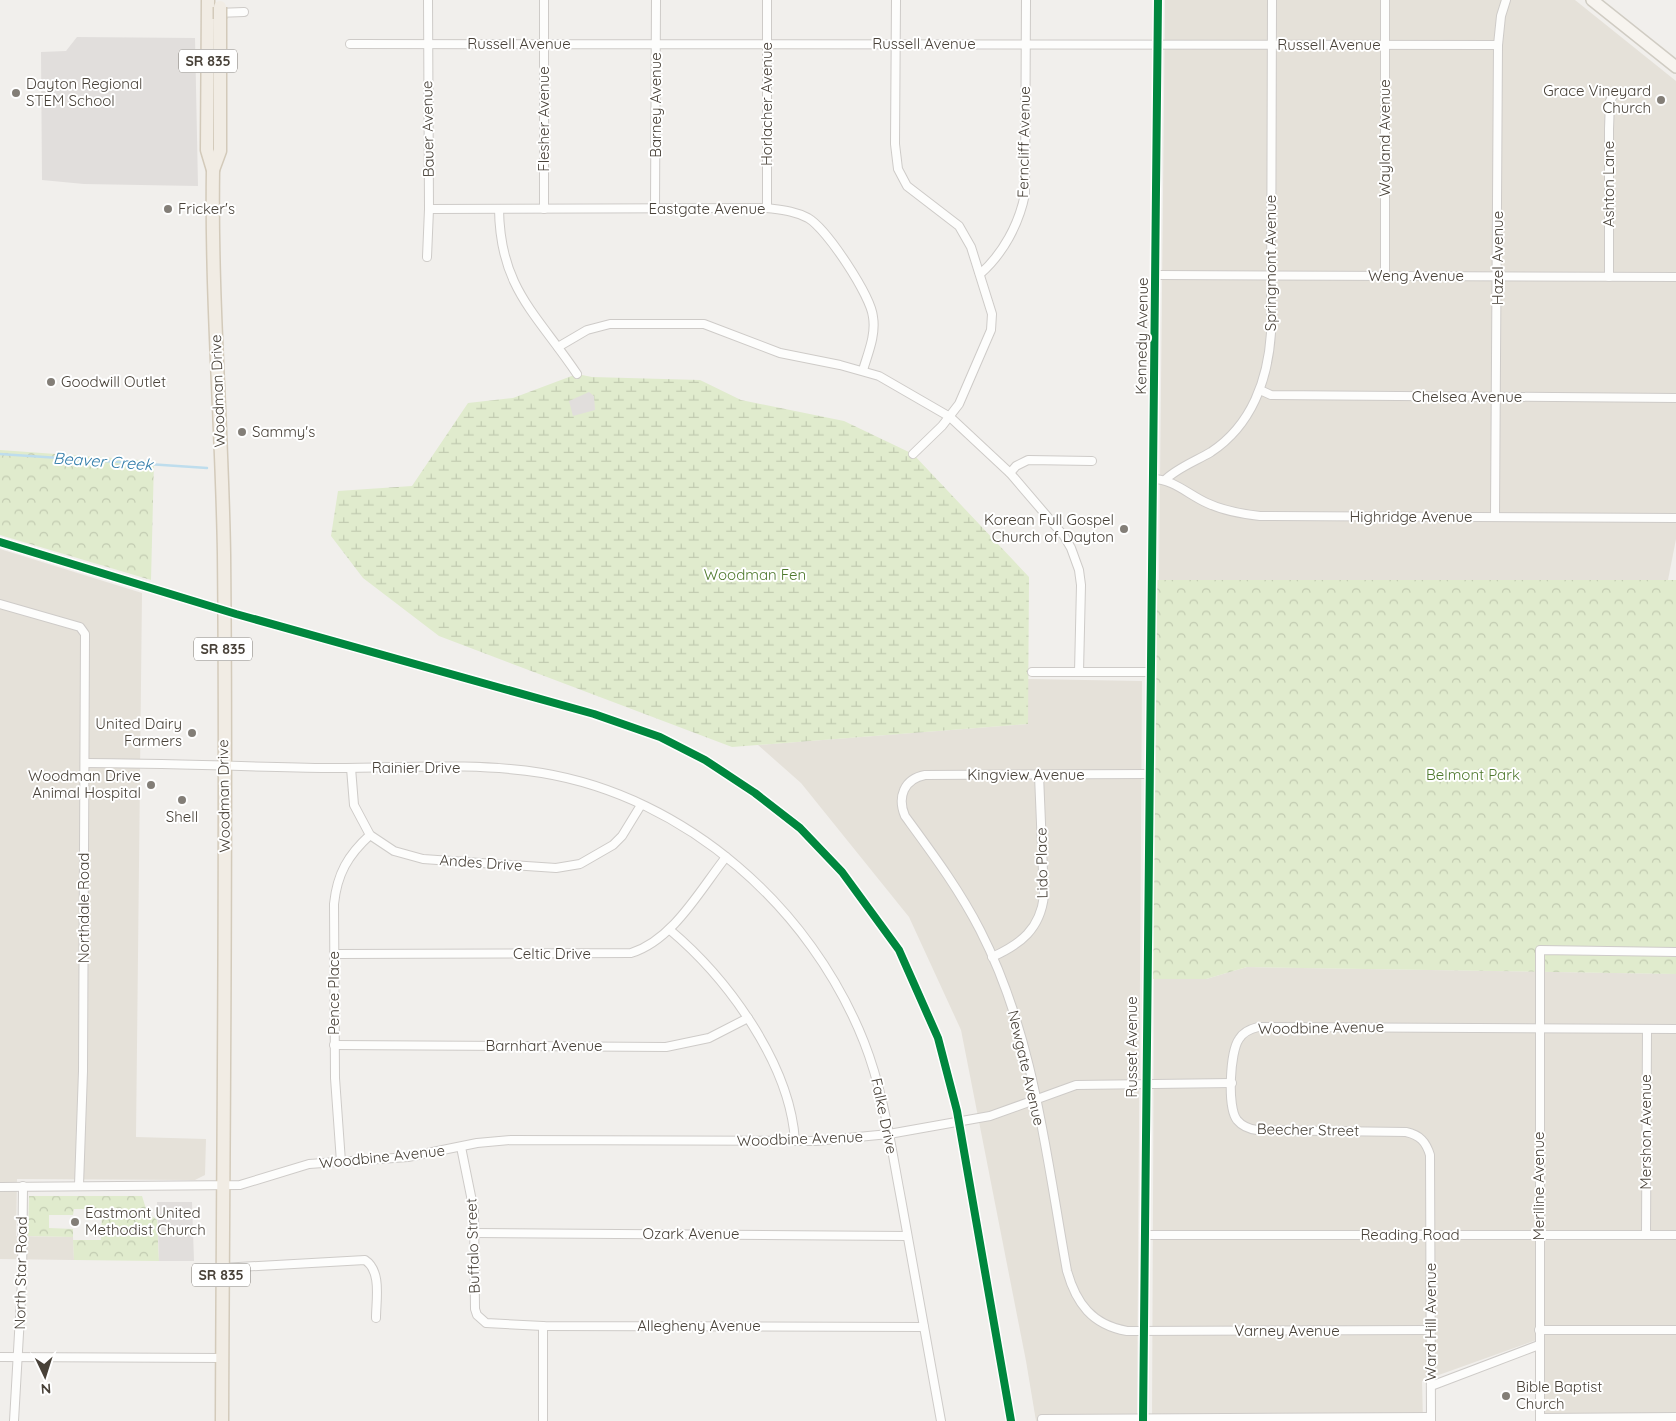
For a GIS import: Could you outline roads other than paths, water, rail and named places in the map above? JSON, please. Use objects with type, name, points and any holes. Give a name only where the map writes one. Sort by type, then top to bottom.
[{"type":"main road","name":"Woodman Drive","points":[[208,0],[214,122],[220,151],[213,170],[214,299],[223,525],[225,864],[221,1268],[222,1421]]},
{"type":"main road","name":"Woodman Drive","points":[[214,122],[220,9]]},
{"type":"street","name":"Bauer Avenue","points":[[426,257],[429,209],[428,0]]},
{"type":"street","name":"Flesher Avenue","points":[[544,0],[544,209]]},
{"type":"street","name":"Barney Avenue","points":[[655,209],[656,0]]},
{"type":"street","name":"Horlacher Avenue","points":[[767,0],[767,208]]},
{"type":"street","points":[[896,0],[895,144],[898,169],[907,186],[960,226],[971,247],[992,314],[991,330],[966,393],[950,417],[913,454]]},
{"type":"street","name":"Ferncliff Avenue","points":[[980,274],[1007,242],[1017,224],[1025,194],[1026,0]]},
{"type":"street","name":"Kennedy Avenue","points":[[1149,672],[1156,275],[1158,0]]},
{"type":"street","name":"Springmont Avenue","points":[[1165,480],[1225,441],[1244,420],[1260,390],[1270,352],[1272,0]]},
{"type":"street","name":"Wayland Avenue","points":[[1385,0],[1385,276]]},
{"type":"street","name":"Hazel Avenue","points":[[1496,517],[1498,45],[1501,16],[1506,0]]},
{"type":"street","points":[[1598,2],[1676,67]]},
{"type":"street","points":[[208,13],[244,12]]},
{"type":"street","name":"Russell Avenue","points":[[350,44],[1498,45]]},
{"type":"street","name":"Ashton Lane","points":[[1609,277],[1609,129],[1610,101],[1615,92]]},
{"type":"street","name":"Eastgate Avenue","points":[[429,209],[767,208],[798,213],[814,222],[823,232],[865,294],[872,310],[874,326],[864,370]]},
{"type":"street","points":[[499,209],[501,242],[510,277],[526,305],[577,374]]},
{"type":"street","name":"Weng Avenue","points":[[1156,275],[1676,277]]},
{"type":"street","points":[[558,347],[587,330],[610,324],[689,322],[715,326],[780,353],[864,370],[898,385],[950,417],[1010,473],[1064,536],[1076,559],[1081,585],[1079,672]]},
{"type":"street","name":"Chelsea Avenue","points":[[1260,390],[1271,395],[1676,398]]},
{"type":"street","points":[[1010,473],[1016,466],[1028,460],[1092,461]]},
{"type":"street","name":"Highridge Avenue","points":[[1153,479],[1165,480],[1208,504],[1245,514],[1676,518]]},
{"type":"street","name":"Northdale Road","points":[[0,604],[83,630],[85,634],[83,1071],[79,1185]]},
{"type":"street","points":[[1032,672],[1149,672]]},
{"type":"street","name":"Russet Avenue","points":[[1143,1419],[1149,672]]},
{"type":"street","name":"Rainier Drive","points":[[85,763],[351,768],[489,768],[542,773],[593,785],[641,804],[690,832],[726,857]]},
{"type":"street","name":"Andes Drive","points":[[351,768],[354,805],[370,834],[394,850],[423,859],[568,867],[593,858],[613,845],[622,836],[641,804]]},
{"type":"street","name":"Kingview Avenue","points":[[906,784],[912,779],[925,774],[1149,774]]},
{"type":"street","name":"Lido Place","points":[[992,957],[1012,948],[1026,938],[1036,925],[1043,907],[1039,774]]},
{"type":"street","name":"Newgate Avenue","points":[[906,784],[901,803],[905,816],[966,903],[992,957],[1021,1035],[1036,1100],[1066,1271],[1076,1297],[1089,1314],[1106,1325],[1127,1331],[1144,1331]]},
{"type":"street","name":"Pence Place","points":[[342,1162],[334,1046],[334,904],[338,880],[351,854],[370,834]]},
{"type":"street","name":"Celtic Drive","points":[[334,954],[618,954],[646,948],[670,930],[726,857]]},
{"type":"street","name":"Falke Drive","points":[[726,857],[749,876],[790,918],[822,960],[854,1018],[872,1065],[888,1134],[940,1421]]},
{"type":"street","points":[[670,930],[723,982],[748,1018],[770,1058],[784,1094],[790,1114],[794,1141]]},
{"type":"street","name":"Meriline Avenue","points":[[1540,1419],[1540,950],[1676,952]]},
{"type":"street","name":"Barnhart Avenue","points":[[334,1046],[666,1046],[709,1038],[748,1018]]},
{"type":"street","name":"Woodbine Avenue","points":[[0,1187],[240,1185],[261,1180],[295,1167],[408,1157],[511,1140],[794,1141],[854,1139],[990,1116],[1076,1085],[1232,1083],[1236,1045],[1245,1032],[1258,1027],[1676,1029]]},
{"type":"street","name":"Mershon Avenue","points":[[1646,1028],[1646,1235]]},
{"type":"street","name":"Beecher Street","points":[[1232,1083],[1233,1113],[1242,1125],[1250,1129],[1406,1132],[1419,1137]]},
{"type":"street","name":"Ward Hill Avenue","points":[[1419,1137],[1428,1147],[1430,1155],[1431,1419]]},
{"type":"street","name":"Buffalo Street","points":[[461,1147],[470,1189],[475,1233],[475,1309],[477,1315]]},
{"type":"street","name":"North Star Road","points":[[14,1421],[24,1186]]},
{"type":"street","name":"Ozark Avenue","points":[[475,1233],[907,1236]]},
{"type":"street","name":"Reading Road","points":[[1144,1235],[1676,1235]]},
{"type":"street","points":[[221,1268],[364,1260],[368,1262],[375,1275],[376,1318]]},
{"type":"street","name":"Allegheny Avenue","points":[[477,1315],[486,1323],[493,1325],[924,1327]]},
{"type":"street","points":[[543,1326],[543,1421]]},
{"type":"street","name":"Varney Avenue","points":[[1144,1331],[1431,1330]]},
{"type":"street","points":[[1539,1330],[1676,1330]]},
{"type":"street","points":[[1431,1386],[1539,1346]]},
{"type":"street","points":[[0,1357],[222,1358]]},
{"type":"street","points":[[1540,1419],[1676,1417]]},
{"type":"street","points":[[1042,1419],[1431,1419]]},
{"type":"waterway","name":"Beaver Creek","points":[[0,454],[207,468]]},
{"type":"place","name":"Dayton Regional STEM School","points":[[16,93]]},
{"type":"place","name":"Grace Vineyard Church","points":[[1661,100]]},
{"type":"place","name":"Fricker's","points":[[168,209]]},
{"type":"place","name":"Goodwill Outlet","points":[[51,382]]},
{"type":"place","name":"Sammy's","points":[[242,432]]},
{"type":"place","name":"Korean Full Gospel Church of Dayton","points":[[1124,529]]},
{"type":"place","name":"United Dairy Farmers","points":[[192,733]]},
{"type":"place","name":"Woodman Drive Animal Hospital","points":[[151,785]]},
{"type":"place","name":"Shell","points":[[182,800]]},
{"type":"place","name":"Eastmont United Methodist Church","points":[[75,1222]]},
{"type":"place","name":"Bible Baptist Church","points":[[1506,1396]]},
{"type":"park label","name":"Woodman Fen","points":[[755,575]]},
{"type":"park label","name":"Belmont Park","points":[[1473,775]]}]
